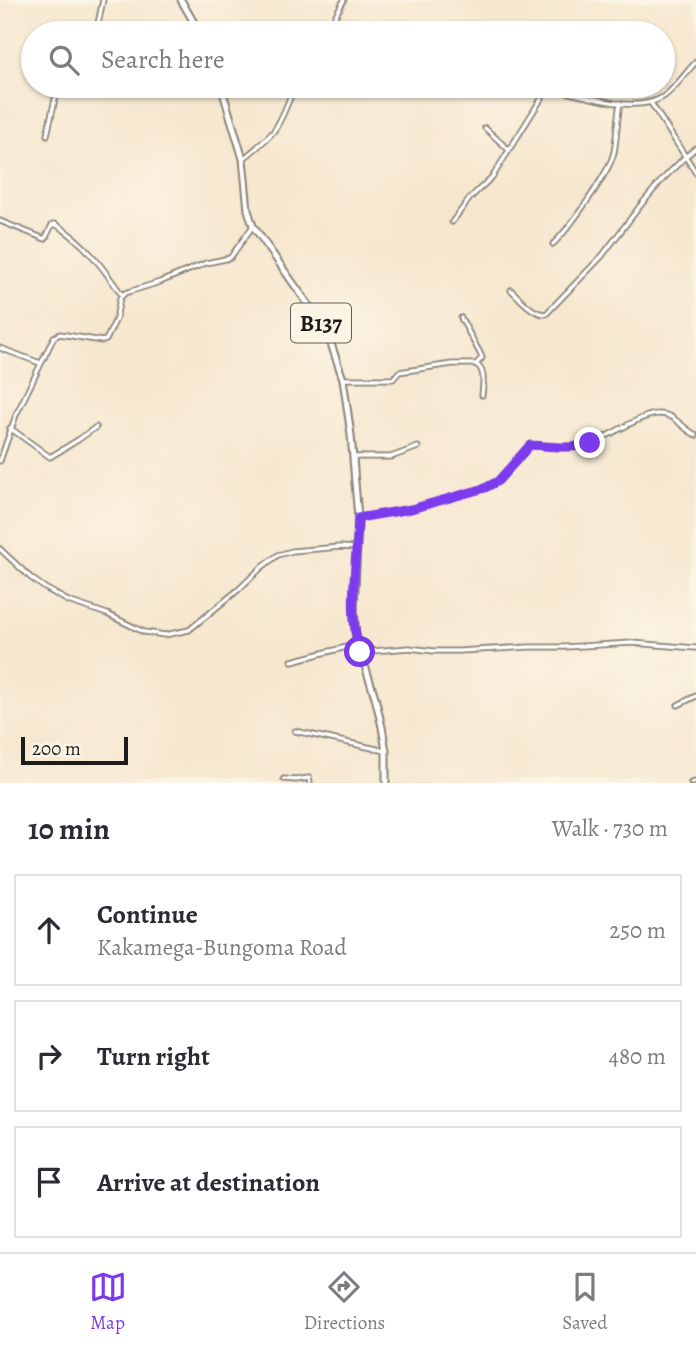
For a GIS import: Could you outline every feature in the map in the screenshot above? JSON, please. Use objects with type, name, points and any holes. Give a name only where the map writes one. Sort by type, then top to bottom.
[{"type":"main road","points":[[181,0],[194,21]]},
{"type":"main road","name":"B137","points":[[225,98],[243,159],[248,210],[253,226],[328,335],[342,379],[358,518],[354,610],[358,644],[375,697],[386,751],[386,783]]},
{"type":"street","points":[[99,21],[103,0]]},
{"type":"street","points":[[333,21],[344,0]]},
{"type":"street","points":[[675,85],[696,62]]},
{"type":"street","points":[[47,135],[56,98]]},
{"type":"street","points":[[243,159],[273,132],[289,98]]},
{"type":"street","points":[[452,222],[471,197],[494,176],[542,98]]},
{"type":"street","points":[[588,98],[631,104],[651,103],[661,98]]},
{"type":"street","points":[[553,244],[564,234],[604,175],[613,155],[620,103]]},
{"type":"street","points":[[651,103],[696,173]]},
{"type":"street","points":[[485,128],[509,150]]},
{"type":"street","points":[[511,290],[535,312],[546,314],[601,256],[640,206],[685,156],[696,148]]},
{"type":"street","points":[[0,221],[45,239],[55,224],[73,236],[89,252],[122,295]]},
{"type":"street","points":[[0,461],[10,428],[51,340],[57,335],[106,340],[114,327],[122,295],[206,262],[230,258],[253,226]]},
{"type":"street","points":[[342,379],[393,379],[399,372],[480,362],[481,355],[461,318]]},
{"type":"street","points":[[0,348],[40,363]]},
{"type":"street","points":[[476,364],[483,376],[482,395]]},
{"type":"street","points":[[358,518],[411,509],[485,488],[498,481],[528,446],[582,446],[655,414],[669,415],[677,419],[689,432],[696,435]]},
{"type":"street","points":[[10,428],[50,457],[96,427]]},
{"type":"street","points":[[353,457],[391,457],[418,447]]},
{"type":"street","points":[[0,549],[45,588],[68,601],[107,614],[144,632],[165,635],[189,630],[278,555],[292,551],[357,548]]},
{"type":"street","points":[[360,652],[565,648],[632,643],[696,648]]},
{"type":"street","points":[[292,661],[358,644]]},
{"type":"street","points":[[678,705],[696,696]]},
{"type":"street","points":[[295,731],[386,751]]},
{"type":"street","points":[[284,779],[309,778],[310,783]]},
{"type":"route","points":[[360,652],[354,610],[358,518],[411,509],[485,488],[498,481],[530,445],[560,447],[590,443]]}]
